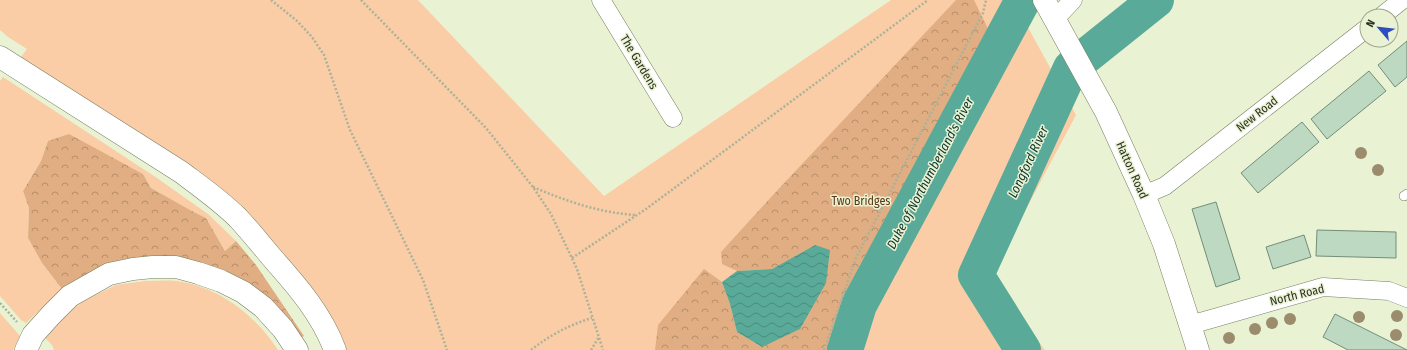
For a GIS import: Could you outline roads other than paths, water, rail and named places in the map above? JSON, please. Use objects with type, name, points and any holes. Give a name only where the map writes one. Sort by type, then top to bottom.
[{"type":"main road","name":"Hatton Road","points":[[1053,17],[1106,112],[1144,194],[1164,244],[1198,350]]},
{"type":"main road","points":[[0,57],[182,172],[221,203],[237,218],[312,305],[335,350]]},
{"type":"main road","points":[[26,350],[33,335],[70,296],[109,274],[133,269],[176,267],[221,280],[243,292],[263,308],[283,329],[297,350]]},
{"type":"street","points":[[1053,17],[1073,0]]},
{"type":"street","points":[[1392,8],[1402,0]]},
{"type":"street","name":"The Gardens","points":[[606,2],[673,118]]},
{"type":"street","name":"New Road","points":[[1144,194],[1165,186],[1359,34]]},
{"type":"street","name":"North Road","points":[[1190,325],[1323,287],[1389,291],[1407,298]]},
{"type":"water","points":[[815,245],[830,250],[826,283],[800,329],[762,347],[737,332],[730,304],[722,282],[737,271],[772,269]]},
{"type":"waterway","name":"Duke of Northumberland's River","points":[[845,350],[859,305],[1023,0]]},
{"type":"waterway","name":"Longford River","points":[[1023,350],[976,275],[1071,68],[1156,0]]},
{"type":"park label","name":"Two Bridges","points":[[861,201]]}]
